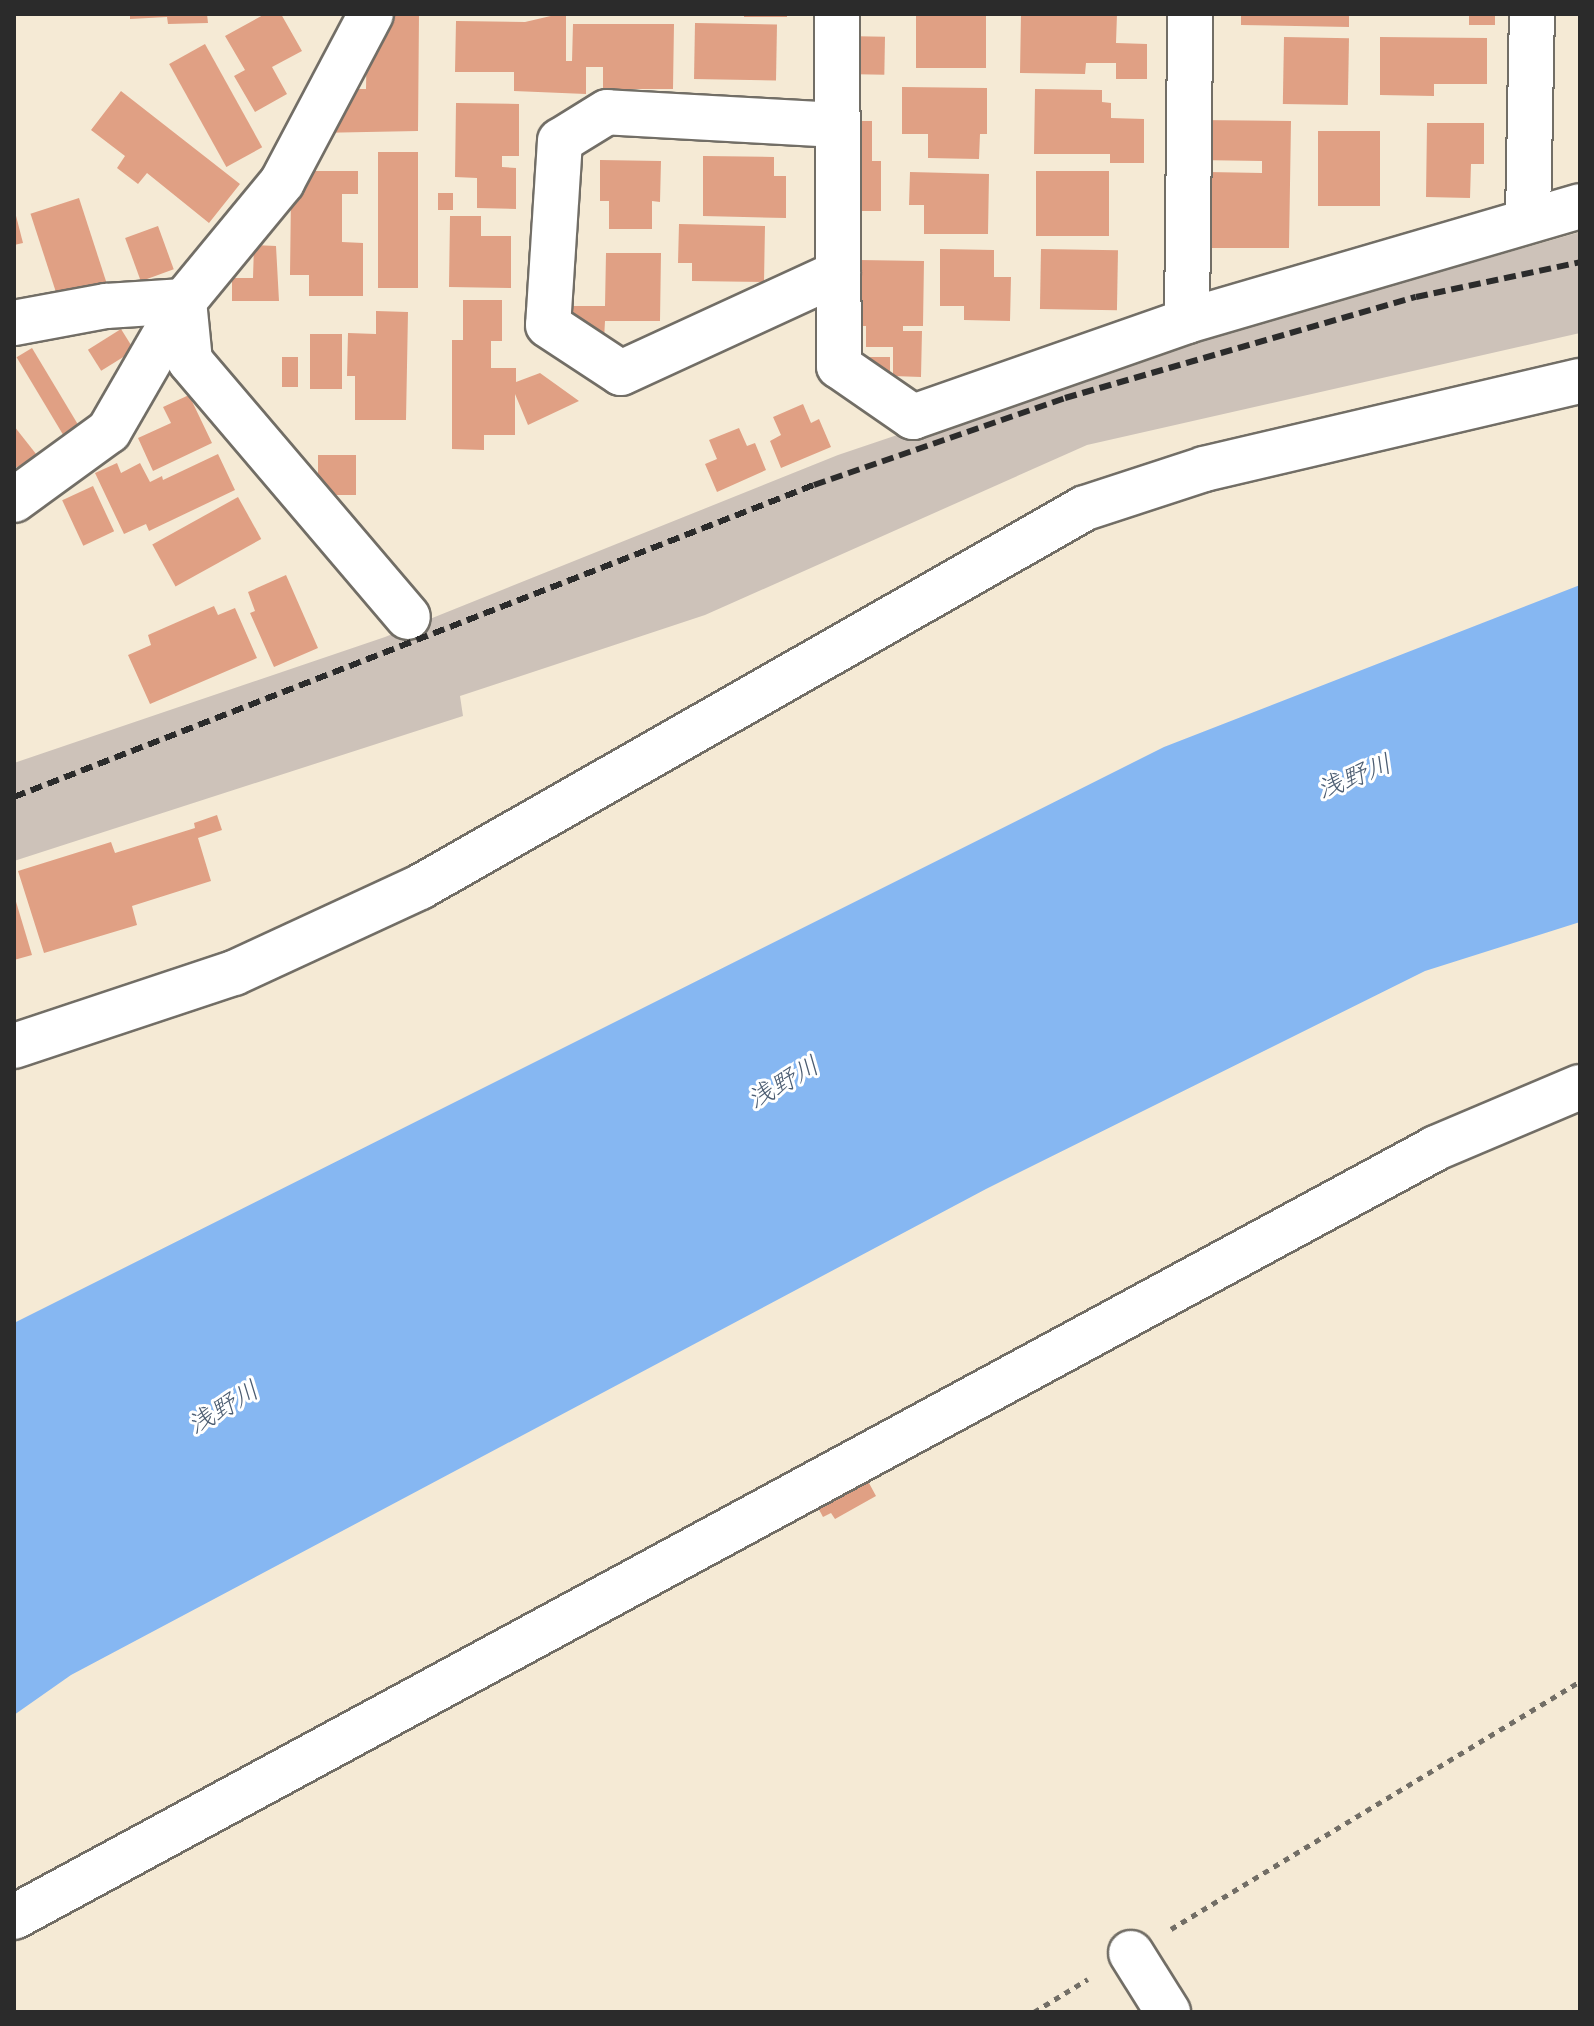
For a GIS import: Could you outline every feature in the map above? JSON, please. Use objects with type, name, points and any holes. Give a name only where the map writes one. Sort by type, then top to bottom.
[{"type":"street","points":[[14,500],[109,431],[184,301],[282,182],[371,14]]},
{"type":"street","points":[[837,14],[839,366],[913,417],[1187,321],[1528,218],[1580,206]]},
{"type":"street","points":[[1187,321],[1190,14]]},
{"type":"street","points":[[1528,218],[1532,14]]},
{"type":"street","points":[[837,125],[607,112],[560,141],[548,325],[621,373],[838,273]]},
{"type":"street","points":[[14,323],[106,306],[184,301]]},
{"type":"street","points":[[184,301],[190,361],[408,617]]},
{"type":"street","points":[[14,1046],[234,973],[420,887],[1085,508],[1204,469],[1580,381]]},
{"type":"street","points":[[14,1917],[1436,1148],[1580,1087]]},
{"type":"street","points":[[1128,1955],[1168,2012]]},
{"type":"path","points":[[1034,2012],[1580,1681]]},
{"type":"shaded area","points":[[1580,232],[1580,333],[1087,445],[705,615],[460,696],[463,716],[14,861],[14,763],[385,637],[838,455],[1060,380]]},
{"type":"water","name":"浅野川","points":[[1580,585],[1580,922],[1425,971],[986,1189],[71,1675],[14,1715],[14,1323],[1164,747]]},
{"type":"building","points":[[130,14],[207,14],[208,23],[168,24],[167,17],[130,19]]},
{"type":"building","points":[[265,14],[281,14],[302,51],[272,67],[287,94],[255,112],[234,76],[245,70],[225,36]]},
{"type":"building","points":[[380,14],[419,14],[418,131],[315,133],[356,80],[356,89],[366,89],[367,31]]},
{"type":"building","points":[[744,14],[787,14],[787,17],[744,17]]},
{"type":"building","points":[[916,14],[986,14],[986,68],[916,68]]},
{"type":"building","points":[[1021,14],[1117,14],[1116,43],[1147,44],[1147,79],[1116,79],[1116,63],[1086,63],[1085,74],[1020,73]]},
{"type":"building","points":[[1241,14],[1349,14],[1349,27],[1241,25]]},
{"type":"building","points":[[1469,14],[1495,14],[1495,25],[1469,25]]},
{"type":"building","points":[[566,15],[566,61],[572,61],[573,24],[674,24],[673,89],[603,89],[603,67],[586,67],[586,94],[514,91],[514,72],[455,72],[456,21],[525,22]]},
{"type":"building","points":[[695,23],[777,24],[776,80],[694,79]]},
{"type":"building","points":[[845,36],[885,37],[884,75],[844,74]]},
{"type":"building","points":[[1284,37],[1349,38],[1348,105],[1283,104]]},
{"type":"building","points":[[1380,37],[1487,38],[1487,84],[1434,84],[1434,96],[1380,95]]},
{"type":"building","points":[[205,44],[262,147],[226,167],[169,64]]},
{"type":"building","points":[[902,87],[987,88],[987,134],[980,134],[979,159],[928,158],[928,134],[902,134]]},
{"type":"building","points":[[1035,89],[1102,90],[1102,102],[1111,103],[1111,118],[1144,119],[1144,163],[1110,163],[1110,154],[1034,154]]},
{"type":"building","points":[[121,91],[240,184],[209,223],[147,173],[138,184],[117,168],[125,156],[91,130]]},
{"type":"building","points":[[456,103],[519,104],[519,156],[502,156],[502,167],[516,168],[516,209],[477,208],[477,178],[455,177]]},
{"type":"building","points":[[1197,120],[1291,121],[1289,248],[1207,248],[1208,172],[1262,173],[1262,161],[1197,160]]},
{"type":"building","points":[[848,121],[872,121],[872,161],[881,161],[881,211],[841,211]]},
{"type":"building","points":[[1427,123],[1484,123],[1484,164],[1471,164],[1470,198],[1426,197]]},
{"type":"building","points":[[1318,131],[1380,131],[1380,206],[1318,206]]},
{"type":"building","points":[[378,152],[418,152],[418,288],[378,288]]},
{"type":"building","points":[[703,156],[774,157],[774,176],[786,176],[786,218],[703,216]]},
{"type":"building","points":[[600,160],[661,161],[660,202],[652,201],[652,229],[609,229],[609,201],[600,201]]},
{"type":"building","points":[[297,171],[358,171],[358,194],[342,194],[342,242],[363,243],[363,296],[309,296],[309,275],[290,275],[291,194]]},
{"type":"building","points":[[1036,171],[1109,171],[1109,236],[1036,236]]},
{"type":"building","points":[[910,172],[989,174],[988,234],[924,234],[924,205],[909,205]]},
{"type":"building","points":[[438,193],[453,193],[453,210],[438,210]]},
{"type":"building","points":[[79,198],[110,292],[61,308],[30,214]]},
{"type":"building","points":[[14,208],[23,243],[14,245]]},
{"type":"building","points":[[450,216],[481,216],[481,236],[511,236],[511,288],[449,287]]},
{"type":"building","points":[[679,224],[765,226],[764,282],[692,281],[692,263],[678,263]]},
{"type":"building","points":[[158,226],[174,269],[141,281],[125,238]]},
{"type":"building","points":[[254,245],[276,246],[279,301],[232,301],[232,278],[253,278]]},
{"type":"building","points":[[940,249],[994,250],[994,277],[1011,277],[1010,321],[964,320],[964,306],[940,306]]},
{"type":"building","points":[[1041,249],[1118,250],[1117,310],[1040,309]]},
{"type":"building","points":[[606,253],[661,253],[660,321],[605,321],[604,340],[569,326],[569,306],[605,306]]},
{"type":"building","points":[[859,260],[924,261],[923,326],[903,326],[903,331],[922,331],[921,377],[893,376],[893,347],[866,347],[866,326],[859,326]]},
{"type":"building","points":[[463,300],[502,300],[502,341],[491,341],[491,368],[516,368],[516,382],[540,373],[579,401],[528,425],[515,394],[515,435],[484,435],[484,450],[452,449],[452,340],[463,340]]},
{"type":"building","points":[[376,311],[408,312],[406,420],[355,420],[355,376],[347,376],[348,333],[376,334]]},
{"type":"building","points":[[121,329],[134,350],[101,371],[88,350]]},
{"type":"building","points":[[310,334],[342,334],[342,389],[310,389]]},
{"type":"building","points":[[32,348],[80,428],[64,437],[17,357]]},
{"type":"building","points":[[282,357],[298,357],[298,387],[282,387]]},
{"type":"building","points":[[866,357],[890,357],[890,373],[866,373]]},
{"type":"building","points":[[189,395],[212,443],[153,471],[138,438],[171,423],[163,407]]},
{"type":"building","points":[[803,404],[811,423],[819,419],[831,447],[781,468],[770,441],[781,435],[773,417]]},
{"type":"building","points":[[14,426],[40,459],[14,468]]},
{"type":"building","points":[[739,428],[747,446],[755,443],[766,470],[717,492],[705,464],[717,459],[709,440]]},
{"type":"building","points":[[218,454],[235,490],[149,531],[146,524],[124,534],[95,473],[117,463],[121,473],[140,463],[150,482],[162,476],[163,480]]},
{"type":"building","points":[[318,455],[356,455],[356,495],[318,495]]},
{"type":"building","points":[[93,486],[114,531],[83,546],[62,500]]},
{"type":"building","points":[[238,497],[261,539],[176,586],[152,545]]},
{"type":"building","points":[[286,575],[318,648],[274,667],[250,613],[255,611],[248,592]]},
{"type":"building","points":[[214,606],[218,615],[235,608],[257,658],[150,704],[128,655],[151,645],[148,635]]},
{"type":"building","points":[[217,815],[222,830],[198,838],[211,881],[132,906],[137,925],[44,953],[18,871],[111,842],[115,853],[195,828],[194,823]]},
{"type":"building","points":[[14,895],[32,955],[14,960]]},
{"type":"building","points":[[863,1472],[876,1496],[835,1519],[831,1513],[823,1517],[816,1504]]},
{"type":"railway","points":[[14,797],[814,485],[1065,398],[1416,297],[1580,262]]}]
